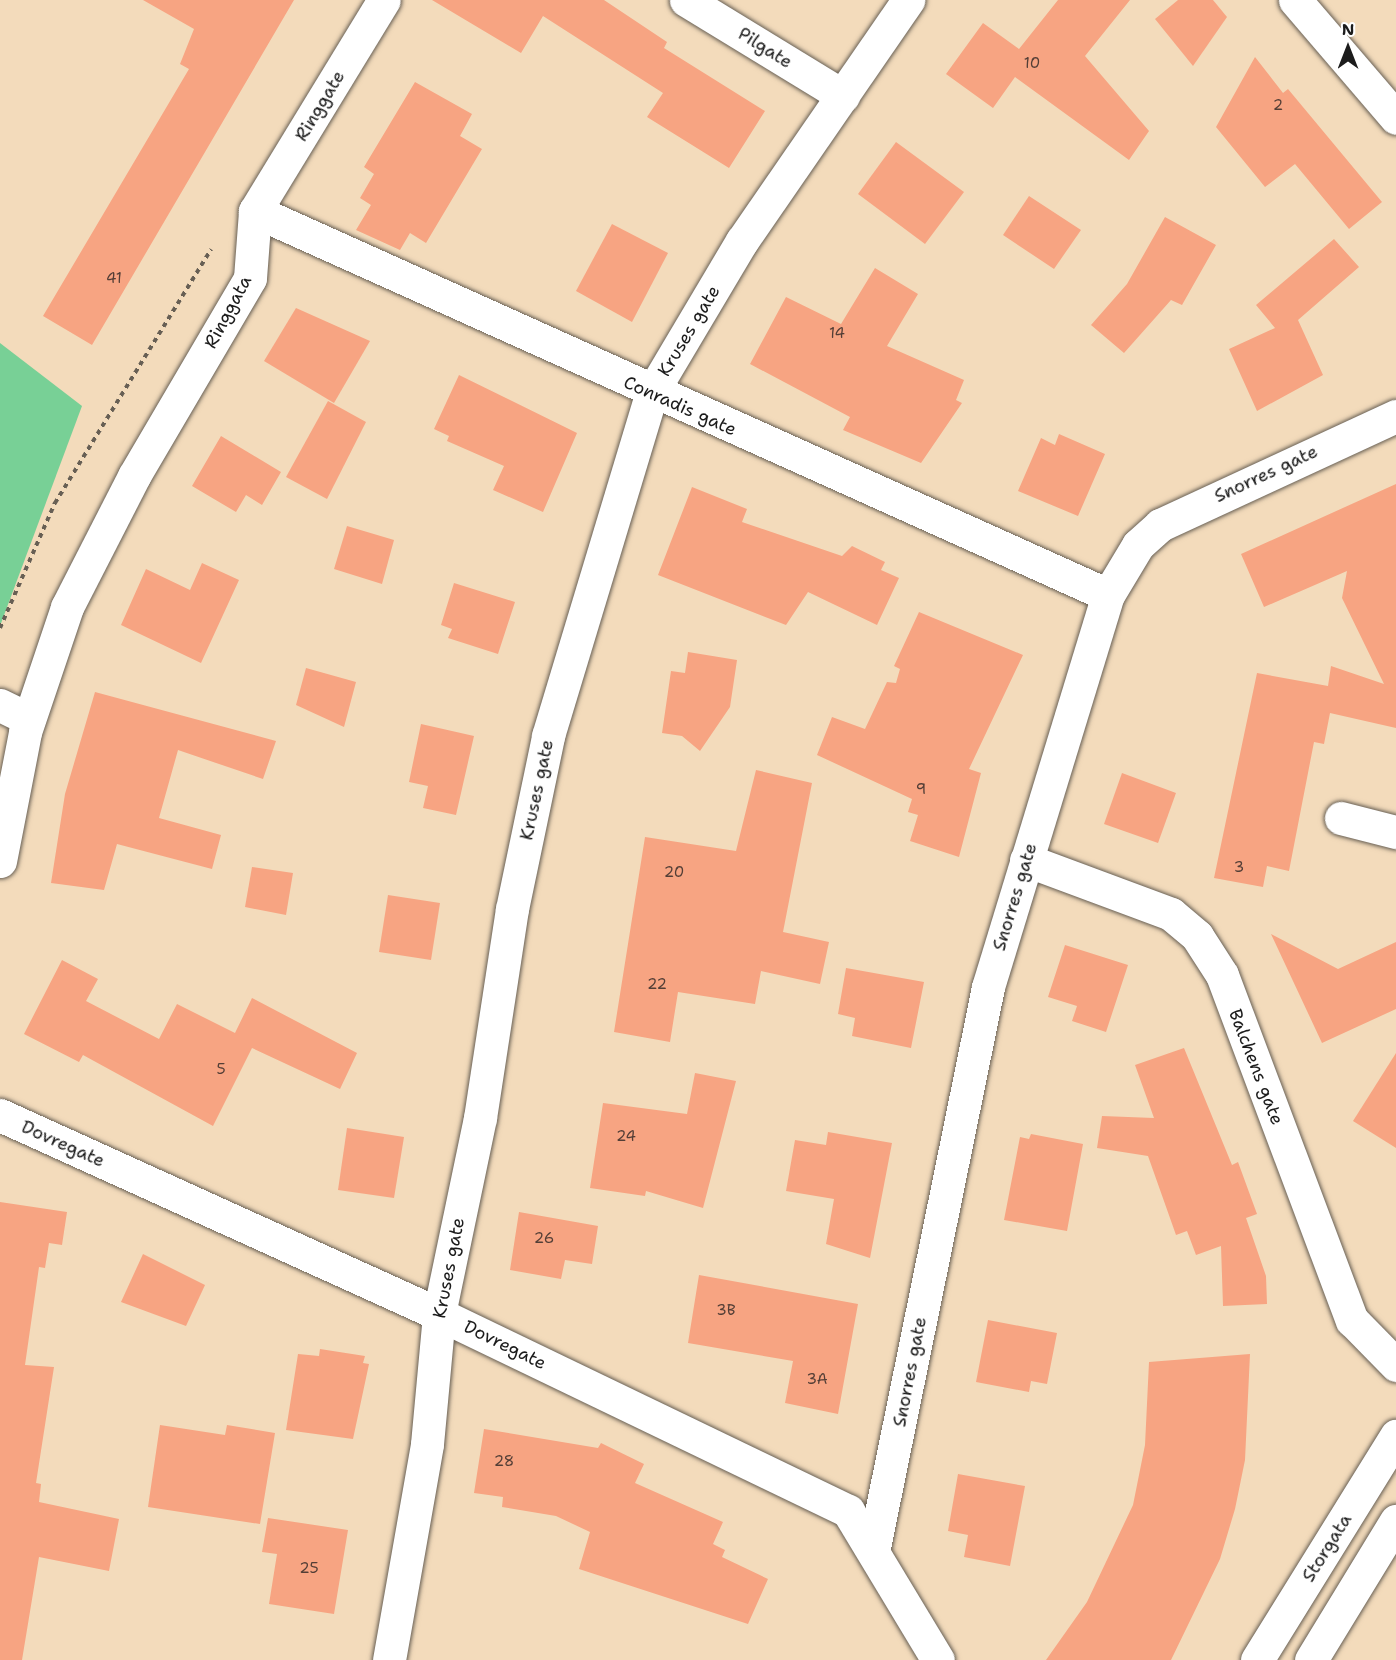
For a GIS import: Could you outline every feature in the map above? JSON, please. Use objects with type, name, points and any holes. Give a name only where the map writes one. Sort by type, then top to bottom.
[{"type":"street","name":"Ringgate","points":[[255,211],[384,0]]},
{"type":"street","name":"Pilgate","points":[[686,0],[843,96]]},
{"type":"street","name":"Kruses gate","points":[[389,1660],[427,1444],[439,1314],[548,736],[651,394],[742,241],[908,0]]},
{"type":"street","points":[[1295,0],[1396,118]]},
{"type":"street","name":"Conradis gate","points":[[255,211],[651,394],[1108,595]]},
{"type":"street","name":"Ringgata","points":[[0,861],[29,719],[72,597],[134,476],[250,278],[255,211]]},
{"type":"street","name":"Snorres gate","points":[[874,1547],[988,987],[1108,595],[1138,545],[1160,525],[1396,416]]},
{"type":"street","points":[[0,705],[29,719]]},
{"type":"street","points":[[1341,818],[1396,832]]},
{"type":"street","name":"Balchens gate","points":[[1026,860],[1171,914],[1197,936],[1222,975],[1352,1320],[1396,1365]]},
{"type":"street","name":"Dovregate","points":[[0,1115],[439,1314],[848,1511],[874,1547],[938,1660]]},
{"type":"street","name":"Storgata","points":[[1257,1660],[1396,1436]]},
{"type":"street","points":[[1311,1660],[1396,1521]]},
{"type":"path","points":[[0,628],[55,503],[203,255],[255,211]]},
{"type":"green space","points":[[0,343],[82,406],[0,626]]},
{"type":"building","points":[[143,0],[294,0],[92,345],[43,316],[189,69],[180,64],[194,29]]},
{"type":"building","points":[[432,0],[604,0],[667,42],[664,48],[765,111],[729,168],[647,117],[663,93],[543,16],[521,53]]},
{"type":"building","points":[[1058,0],[1130,0],[1085,56],[1149,131],[1129,160],[1015,77],[993,108],[946,74],[983,23],[1019,49]]},
{"type":"building","points":[[1178,0],[1213,0],[1227,17],[1193,66],[1155,19]]},
{"type":"building","points":[[1255,57],[1283,93],[1288,89],[1382,202],[1349,229],[1295,164],[1265,187],[1216,127]]},
{"type":"building","points":[[415,82],[472,114],[460,136],[482,149],[426,243],[410,233],[400,250],[356,230],[371,205],[360,198],[374,174],[364,167]]},
{"type":"building","points":[[896,142],[964,192],[925,244],[858,194]]},
{"type":"building","points":[[1029,196],[1081,230],[1054,269],[1003,235]]},
{"type":"building","points":[[1165,217],[1216,245],[1182,305],[1171,300],[1124,353],[1091,325],[1127,284]]},
{"type":"building","points":[[612,224],[668,253],[632,322],[576,291]]},
{"type":"building","points":[[1334,239],[1359,267],[1298,320],[1323,375],[1257,411],[1229,349],[1275,328],[1256,305]]},
{"type":"building","points":[[875,268],[918,294],[887,346],[964,380],[956,400],[962,403],[921,463],[843,430],[850,417],[750,364],[786,297],[841,324]]},
{"type":"building","points":[[296,308],[370,341],[334,403],[264,361]]},
{"type":"building","points":[[459,375],[577,433],[543,512],[493,490],[504,466],[447,441],[449,436],[434,429]]},
{"type":"building","points":[[328,401],[366,422],[327,499],[286,477]]},
{"type":"building","points":[[1059,434],[1105,454],[1078,516],[1018,491],[1041,438],[1055,445]]},
{"type":"building","points":[[221,436],[281,472],[262,505],[246,495],[236,512],[192,486]]},
{"type":"building","points":[[1396,484],[1396,728],[1330,713],[1324,744],[1314,742],[1289,871],[1267,866],[1263,887],[1214,878],[1257,673],[1328,686],[1331,666],[1384,684],[1342,598],[1347,571],[1264,607],[1241,554]]},
{"type":"building","points":[[692,487],[747,509],[742,522],[842,556],[852,546],[885,562],[881,570],[899,578],[877,625],[808,592],[786,625],[658,575]]},
{"type":"building","points":[[347,526],[394,540],[382,584],[334,569]]},
{"type":"building","points":[[202,563],[239,580],[201,663],[121,625],[146,569],[190,590]]},
{"type":"building","points":[[454,583],[515,602],[498,654],[448,638],[452,629],[441,625]]},
{"type":"building","points":[[919,612],[1023,655],[969,769],[981,773],[959,857],[910,841],[918,815],[908,812],[912,799],[817,755],[832,717],[865,729],[887,682],[896,683],[900,669],[894,666]]},
{"type":"building","points":[[688,652],[737,660],[730,707],[700,751],[682,736],[662,733],[671,671],[685,673]]},
{"type":"building","points":[[306,668],[356,682],[344,727],[296,705]]},
{"type":"building","points":[[95,692],[276,741],[263,779],[178,750],[159,818],[221,835],[212,869],[117,844],[104,890],[51,883],[65,794]]},
{"type":"building","points":[[421,724],[474,736],[456,815],[423,808],[428,786],[409,782]]},
{"type":"building","points":[[756,770],[812,783],[783,932],[829,942],[820,984],[761,971],[755,1004],[678,992],[670,1042],[614,1032],[645,837],[736,851]]},
{"type":"building","points":[[1122,773],[1176,793],[1158,843],[1104,824]]},
{"type":"building","points":[[252,867],[293,873],[286,915],[245,907]]},
{"type":"building","points":[[388,895],[440,903],[431,960],[379,952]]},
{"type":"building","points":[[1271,934],[1338,969],[1396,942],[1396,1009],[1322,1043]]},
{"type":"building","points":[[1065,945],[1128,965],[1106,1032],[1072,1021],[1077,1006],[1048,997]]},
{"type":"building","points":[[62,960],[98,979],[86,1001],[159,1039],[177,1004],[235,1033],[252,998],[357,1053],[340,1089],[252,1048],[213,1126],[83,1055],[79,1062],[24,1034]]},
{"type":"building","points":[[846,968],[924,982],[911,1048],[852,1036],[855,1018],[838,1014]]},
{"type":"building","points":[[1184,1048],[1232,1165],[1238,1162],[1257,1214],[1246,1218],[1266,1276],[1267,1304],[1223,1306],[1221,1246],[1196,1255],[1187,1231],[1176,1235],[1148,1156],[1097,1148],[1102,1116],[1154,1118],[1135,1065]]},
{"type":"building","points":[[1396,1053],[1396,1148],[1353,1121]]},
{"type":"building","points":[[695,1073],[736,1081],[703,1208],[646,1191],[645,1196],[590,1188],[603,1103],[687,1114]]},
{"type":"building","points":[[347,1128],[404,1137],[394,1198],[338,1190]]},
{"type":"building","points":[[828,1132],[892,1143],[870,1258],[826,1244],[834,1199],[786,1191],[795,1140],[826,1145]]},
{"type":"building","points":[[1031,1134],[1083,1144],[1067,1231],[1004,1220],[1020,1137],[1029,1139]]},
{"type":"building","points":[[0,1202],[67,1212],[62,1245],[49,1243],[45,1268],[39,1267],[25,1365],[54,1367],[36,1483],[41,1484],[39,1502],[119,1519],[109,1571],[39,1557],[22,1660],[0,1660]]},
{"type":"building","points":[[519,1212],[598,1226],[592,1264],[565,1260],[561,1279],[510,1270]]},
{"type":"building","points":[[143,1254],[205,1285],[186,1326],[121,1302]]},
{"type":"building","points":[[699,1275],[858,1304],[838,1414],[785,1403],[793,1361],[688,1343]]},
{"type":"building","points":[[988,1320],[1057,1333],[1047,1384],[1031,1381],[1029,1392],[976,1382]]},
{"type":"building","points":[[320,1349],[365,1356],[363,1363],[369,1364],[353,1439],[286,1430],[298,1354],[319,1356]]},
{"type":"building","points":[[1250,1354],[1245,1460],[1235,1509],[1220,1559],[1171,1660],[1046,1660],[1087,1602],[1133,1505],[1145,1445],[1149,1362]]},
{"type":"building","points":[[160,1425],[225,1435],[227,1425],[275,1433],[260,1524],[148,1507]]},
{"type":"building","points":[[484,1429],[598,1448],[601,1443],[644,1464],[635,1483],[723,1522],[713,1544],[725,1550],[722,1557],[768,1579],[748,1624],[579,1569],[590,1532],[556,1516],[502,1507],[503,1497],[474,1493]]},
{"type":"building","points":[[958,1474],[1025,1486],[1010,1566],[964,1557],[968,1535],[948,1531]]},
{"type":"building","points":[[268,1518],[348,1530],[334,1614],[269,1604],[277,1554],[262,1552]]}]
